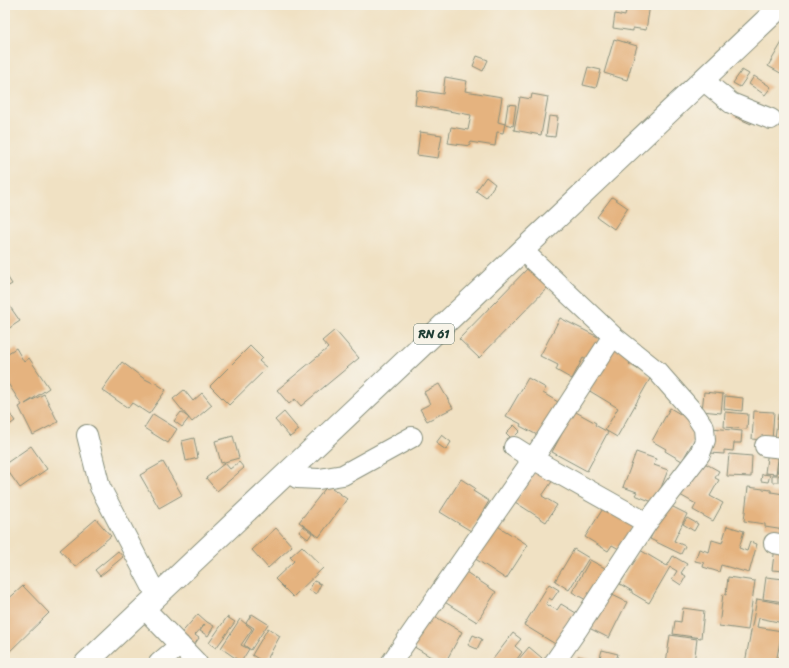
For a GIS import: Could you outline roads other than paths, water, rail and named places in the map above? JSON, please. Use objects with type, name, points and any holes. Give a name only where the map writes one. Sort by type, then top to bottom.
[{"type":"main road","name":"RN 61","points":[[86,663],[782,5]]},
{"type":"street","points":[[702,80],[731,102],[771,119]]},
{"type":"street","points":[[522,250],[613,336],[657,371],[695,414],[704,428],[705,440],[700,454],[647,523],[554,663]]},
{"type":"street","points":[[391,663],[533,460],[613,336]]},
{"type":"street","points":[[87,435],[100,487],[150,602],[180,645],[197,663]]},
{"type":"street","points":[[289,471],[298,478],[319,479],[343,475],[412,437]]},
{"type":"street","points":[[514,447],[533,460],[647,523]]},
{"type":"street","points":[[159,663],[180,645]]}]
